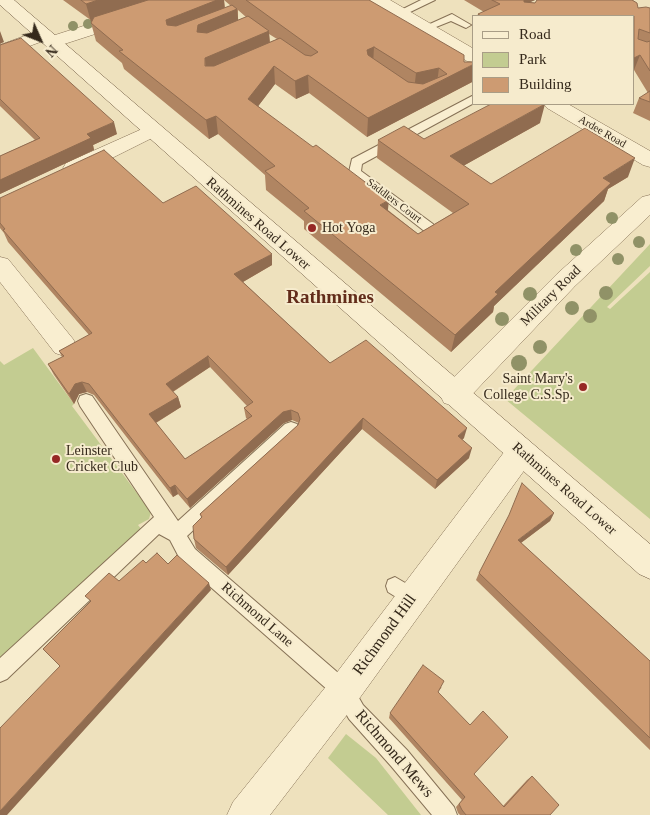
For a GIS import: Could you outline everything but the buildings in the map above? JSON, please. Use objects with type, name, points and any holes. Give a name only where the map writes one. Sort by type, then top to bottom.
[{"type":"street","name":"Rathmines Road Lower","points":[[4,0],[650,564]]},
{"type":"street","points":[[0,51],[182,0]]},
{"type":"street","points":[[378,0],[472,56]]},
{"type":"street","name":"Ardee Road","points":[[556,105],[650,160]]},
{"type":"street","points":[[59,175],[151,130]]},
{"type":"street","name":"Military Road","points":[[454,394],[566,280],[650,202]]},
{"type":"street","points":[[0,265],[64,346]]},
{"type":"street","name":"Richmond Hill","points":[[246,815],[344,691],[403,592],[521,452]]},
{"type":"lane","points":[[400,13],[430,0]]},
{"type":"lane","points":[[426,28],[448,14],[466,25]]},
{"type":"lane","name":"Saddlers Court","points":[[428,227],[355,172],[356,162],[472,99]]},
{"type":"lane","name":"Richmond Lane","points":[[86,402],[188,554],[344,691]]},
{"type":"lane","points":[[0,672],[153,521],[176,534],[291,429]]},
{"type":"lane","name":"Richmond Mews","points":[[344,691],[356,712],[400,758],[446,815]]},
{"type":"green space","name":"Saint Mary's College C.S.Sp.","points":[[650,244],[650,266],[607,307],[610,309],[650,272],[650,519],[505,399]]},
{"type":"green space","name":"Leinster Cricket Club","points":[[33,348],[74,404],[72,406],[151,512],[149,519],[138,525],[142,530],[0,664],[0,361],[4,365]]},
{"type":"green space","points":[[346,734],[376,758],[421,815],[388,815],[328,758]]},
{"type":"place","name":"Hot Yoga","points":[[312,228]]},
{"type":"place","name":"Saint Mary's College C.S.Sp.","points":[[583,387]]},
{"type":"place","name":"Leinster Cricket Club","points":[[56,459]]},
{"type":"district","name":"Rathmines","points":[[330,298]]}]
